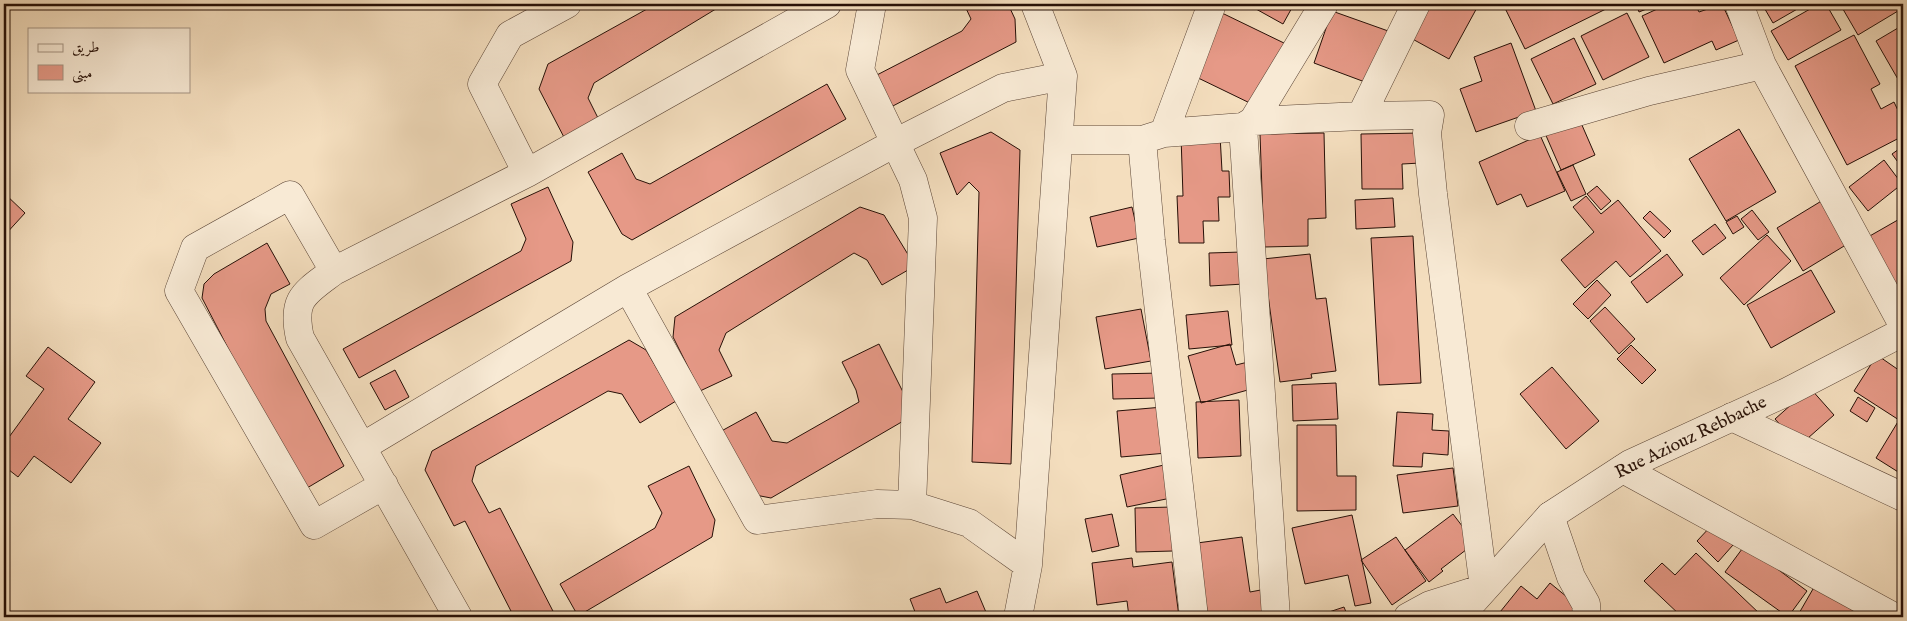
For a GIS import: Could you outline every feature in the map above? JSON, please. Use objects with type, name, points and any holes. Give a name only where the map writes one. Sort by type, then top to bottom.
[{"type":"street","points":[[527,173],[482,84],[510,34],[567,4]]},
{"type":"street","points":[[458,617],[300,338],[297,325],[297,310],[301,299],[308,291],[334,271],[527,173],[827,4]]},
{"type":"street","points":[[872,4],[860,70],[912,180],[923,218],[912,505]]},
{"type":"street","points":[[1018,617],[1028,565],[1063,76],[1035,4]]},
{"type":"street","points":[[1194,617],[1151,241],[1153,137],[1212,4]]},
{"type":"street","points":[[1276,617],[1248,124],[1324,4]]},
{"type":"street","points":[[1361,116],[1416,4]]},
{"type":"street","points":[[1739,4],[1762,65],[1903,325]]},
{"type":"street","points":[[1529,126],[1649,91],[1762,65]]},
{"type":"street","points":[[362,447],[628,288],[895,143],[1003,88],[1063,76]]},
{"type":"street","points":[[1059,140],[1153,137],[1248,124],[1361,116],[1430,115],[1427,133],[1432,194],[1484,588],[1430,605],[1408,617]]},
{"type":"street","points":[[334,271],[290,195],[195,248],[179,291],[314,525],[384,485]]},
{"type":"street","points":[[628,288],[757,520],[877,504],[912,505],[968,523],[1028,565]]},
{"type":"street","name":"Rue Aziouz Rebbache","points":[[1459,617],[1550,516],[1623,469],[1789,391],[1903,332]]},
{"type":"street","points":[[1732,417],[1903,497]]},
{"type":"street","points":[[1623,469],[1894,617]]},
{"type":"street","points":[[1550,516],[1571,577],[1586,604],[1587,617]]},
{"type":"building","points":[[656,4],[724,4],[594,83],[588,98],[603,128],[568,145],[539,89],[548,64]]},
{"type":"building","points":[[964,4],[1008,4],[1015,19],[1016,42],[889,108],[873,77],[962,31],[971,19]]},
{"type":"building","points":[[1247,4],[1294,4],[1283,24]]},
{"type":"building","points":[[1424,4],[1479,4],[1449,59],[1407,36]]},
{"type":"building","points":[[1503,4],[1616,4],[1525,49]]},
{"type":"building","points":[[1636,4],[1659,4],[1639,12]]},
{"type":"building","points":[[1668,4],[1695,4],[1699,12],[1722,4],[1739,40],[1716,50],[1712,41],[1664,63],[1642,16]]},
{"type":"building","points":[[1762,4],[1806,4],[1773,23]]},
{"type":"building","points":[[1819,4],[1826,4],[1841,30],[1788,60],[1771,31]]},
{"type":"building","points":[[1840,4],[1903,4],[1903,8],[1858,35]]},
{"type":"building","points":[[1332,11],[1391,32],[1373,85],[1314,63]]},
{"type":"building","points":[[1222,13],[1286,44],[1256,106],[1192,75]]},
{"type":"building","points":[[1627,13],[1649,57],[1603,80],[1581,36]]},
{"type":"building","points":[[1903,25],[1903,78],[1899,81],[1876,41]]},
{"type":"building","points":[[1854,35],[1880,84],[1871,89],[1881,109],[1894,102],[1903,121],[1903,136],[1847,165],[1795,66]]},
{"type":"building","points":[[1574,38],[1596,84],[1553,104],[1531,59]]},
{"type":"building","points":[[1511,43],[1536,111],[1476,132],[1460,89],[1482,81],[1474,57]]},
{"type":"building","points":[[827,84],[846,119],[632,240],[622,234],[588,172],[622,153],[636,179],[650,184]]},
{"type":"building","points":[[1578,116],[1595,155],[1561,170],[1544,131]]},
{"type":"building","points":[[1739,129],[1776,192],[1726,221],[1689,159]]},
{"type":"building","points":[[991,132],[1020,150],[1011,464],[972,462],[979,192],[969,182],[957,195],[940,153]]},
{"type":"building","points":[[1324,133],[1326,218],[1308,219],[1308,246],[1264,247],[1260,134]]},
{"type":"building","points":[[1420,133],[1421,163],[1402,164],[1403,189],[1362,189],[1361,134]]},
{"type":"building","points":[[1220,135],[1222,171],[1229,171],[1230,197],[1218,197],[1219,221],[1203,221],[1204,243],[1179,243],[1177,196],[1183,196],[1181,136]]},
{"type":"building","points":[[1540,135],[1565,191],[1527,207],[1521,194],[1497,205],[1479,162]]},
{"type":"building","points":[[1903,148],[1903,169],[1892,154]]},
{"type":"building","points":[[1884,160],[1902,184],[1868,211],[1849,187]]},
{"type":"building","points":[[1573,165],[1586,194],[1571,201],[1557,172]]},
{"type":"building","points":[[1597,186],[1611,201],[1601,210],[1587,194]]},
{"type":"building","points":[[548,187],[573,242],[571,261],[359,378],[343,349],[521,251],[526,239],[511,204]]},
{"type":"building","points":[[4,193],[25,213],[4,236]]},
{"type":"building","points":[[1586,196],[1601,214],[1618,200],[1661,251],[1630,277],[1616,261],[1585,288],[1561,260],[1594,232],[1573,207]]},
{"type":"building","points":[[1828,197],[1854,240],[1803,271],[1777,228]]},
{"type":"building","points":[[1393,198],[1395,227],[1356,229],[1355,200]]},
{"type":"building","points":[[860,207],[884,215],[915,266],[882,285],[867,260],[854,253],[726,333],[719,350],[732,376],[700,391],[673,337],[675,317]]},
{"type":"building","points":[[1132,207],[1139,238],[1097,247],[1090,217]]},
{"type":"building","points":[[1752,210],[1769,232],[1758,240],[1741,219]]},
{"type":"building","points":[[1650,211],[1671,231],[1664,238],[1643,218]]},
{"type":"building","points":[[1737,216],[1744,227],[1733,234],[1726,222]]},
{"type":"building","points":[[1903,217],[1903,297],[1868,237]]},
{"type":"building","points":[[1715,224],[1726,238],[1703,255],[1692,241]]},
{"type":"building","points":[[1767,235],[1791,261],[1744,305],[1720,278]]},
{"type":"building","points":[[1413,236],[1421,383],[1379,385],[1371,238]]},
{"type":"building","points":[[267,243],[290,284],[271,294],[265,309],[266,321],[344,466],[302,491],[202,298],[204,284],[214,274]]},
{"type":"building","points":[[1242,252],[1244,284],[1210,286],[1209,253]]},
{"type":"building","points":[[1310,254],[1316,299],[1326,298],[1336,371],[1311,374],[1312,378],[1280,382],[1263,259]]},
{"type":"building","points":[[1667,254],[1683,275],[1647,303],[1631,282]]},
{"type":"building","points":[[1811,270],[1835,312],[1771,348],[1747,305]]},
{"type":"building","points":[[1597,280],[1611,295],[1588,319],[1573,304]]},
{"type":"building","points":[[1605,307],[1635,339],[1619,354],[1590,321]]},
{"type":"building","points":[[1141,309],[1151,361],[1105,369],[1096,317]]},
{"type":"building","points":[[1228,311],[1232,345],[1189,349],[1186,315]]},
{"type":"building","points":[[629,340],[646,350],[676,401],[640,423],[622,394],[608,391],[476,466],[472,481],[489,513],[500,508],[556,617],[514,617],[465,521],[454,526],[425,470],[432,451]]},
{"type":"building","points":[[879,344],[907,400],[905,420],[771,498],[750,494],[716,434],[756,412],[772,441],[787,443],[859,402],[856,390],[842,362]]},
{"type":"building","points":[[1230,344],[1236,365],[1248,362],[1255,388],[1201,403],[1188,356]]},
{"type":"building","points":[[1631,345],[1656,370],[1642,384],[1617,359]]},
{"type":"building","points":[[48,347],[95,382],[68,419],[101,443],[71,483],[34,456],[18,477],[4,466],[4,444],[44,389],[26,376]]},
{"type":"building","points":[[1877,355],[1903,373],[1903,475],[1876,458],[1899,420],[1854,391]]},
{"type":"building","points":[[1552,367],[1599,421],[1566,449],[1520,394]]},
{"type":"building","points":[[395,370],[409,397],[385,410],[370,383]]},
{"type":"building","points":[[1161,373],[1161,398],[1113,399],[1112,374]]},
{"type":"building","points":[[1336,383],[1338,419],[1293,421],[1292,385]]},
{"type":"building","points":[[1810,388],[1834,415],[1799,446],[1775,419]]},
{"type":"building","points":[[1858,397],[1875,408],[1867,422],[1850,411]]},
{"type":"building","points":[[1239,400],[1241,456],[1198,458],[1196,402]]},
{"type":"building","points":[[1163,407],[1167,453],[1121,457],[1117,411]]},
{"type":"building","points":[[1397,412],[1433,414],[1432,430],[1449,431],[1448,455],[1423,453],[1422,467],[1393,466]]},
{"type":"building","points":[[1297,425],[1336,425],[1337,476],[1356,476],[1356,510],[1297,511]]},
{"type":"building","points":[[1164,465],[1171,498],[1127,507],[1120,475]]},
{"type":"building","points":[[689,466],[715,520],[712,537],[578,616],[560,584],[655,528],[662,513],[648,486]]},
{"type":"building","points":[[1453,468],[1458,506],[1403,513],[1397,475]]},
{"type":"building","points":[[1172,507],[1173,551],[1136,552],[1135,508]]},
{"type":"building","points":[[1112,514],[1119,546],[1092,552],[1085,519]]},
{"type":"building","points":[[1453,514],[1475,543],[1441,569],[1443,571],[1429,582],[1405,550]]},
{"type":"building","points":[[1352,515],[1371,603],[1355,606],[1348,575],[1305,584],[1292,528]]},
{"type":"building","points":[[1712,525],[1733,545],[1718,562],[1697,541]]},
{"type":"building","points":[[1242,537],[1250,592],[1266,589],[1270,617],[1208,617],[1197,543]]},
{"type":"building","points":[[1396,537],[1426,581],[1392,605],[1361,560]]},
{"type":"building","points":[[1745,545],[1807,591],[1788,617],[1725,572]]},
{"type":"building","points":[[1696,553],[1761,615],[1759,617],[1682,617],[1644,581],[1662,563],[1675,575]]},
{"type":"building","points":[[1132,558],[1133,567],[1172,562],[1179,617],[1129,617],[1127,601],[1097,605],[1092,563]]},
{"type":"building","points":[[1817,582],[1860,606],[1853,617],[1802,617],[1798,615]]},
{"type":"building","points":[[1550,583],[1578,606],[1569,617],[1496,617],[1521,586],[1537,599]]},
{"type":"building","points":[[940,588],[946,603],[977,591],[988,617],[917,617],[910,599]]},
{"type":"building","points":[[1344,607],[1348,617],[1314,617]]},
{"type":"building","points":[[1767,611],[1775,617],[1762,617]]},
{"type":"building","points":[[1490,612],[1496,617],[1486,617]]}]
